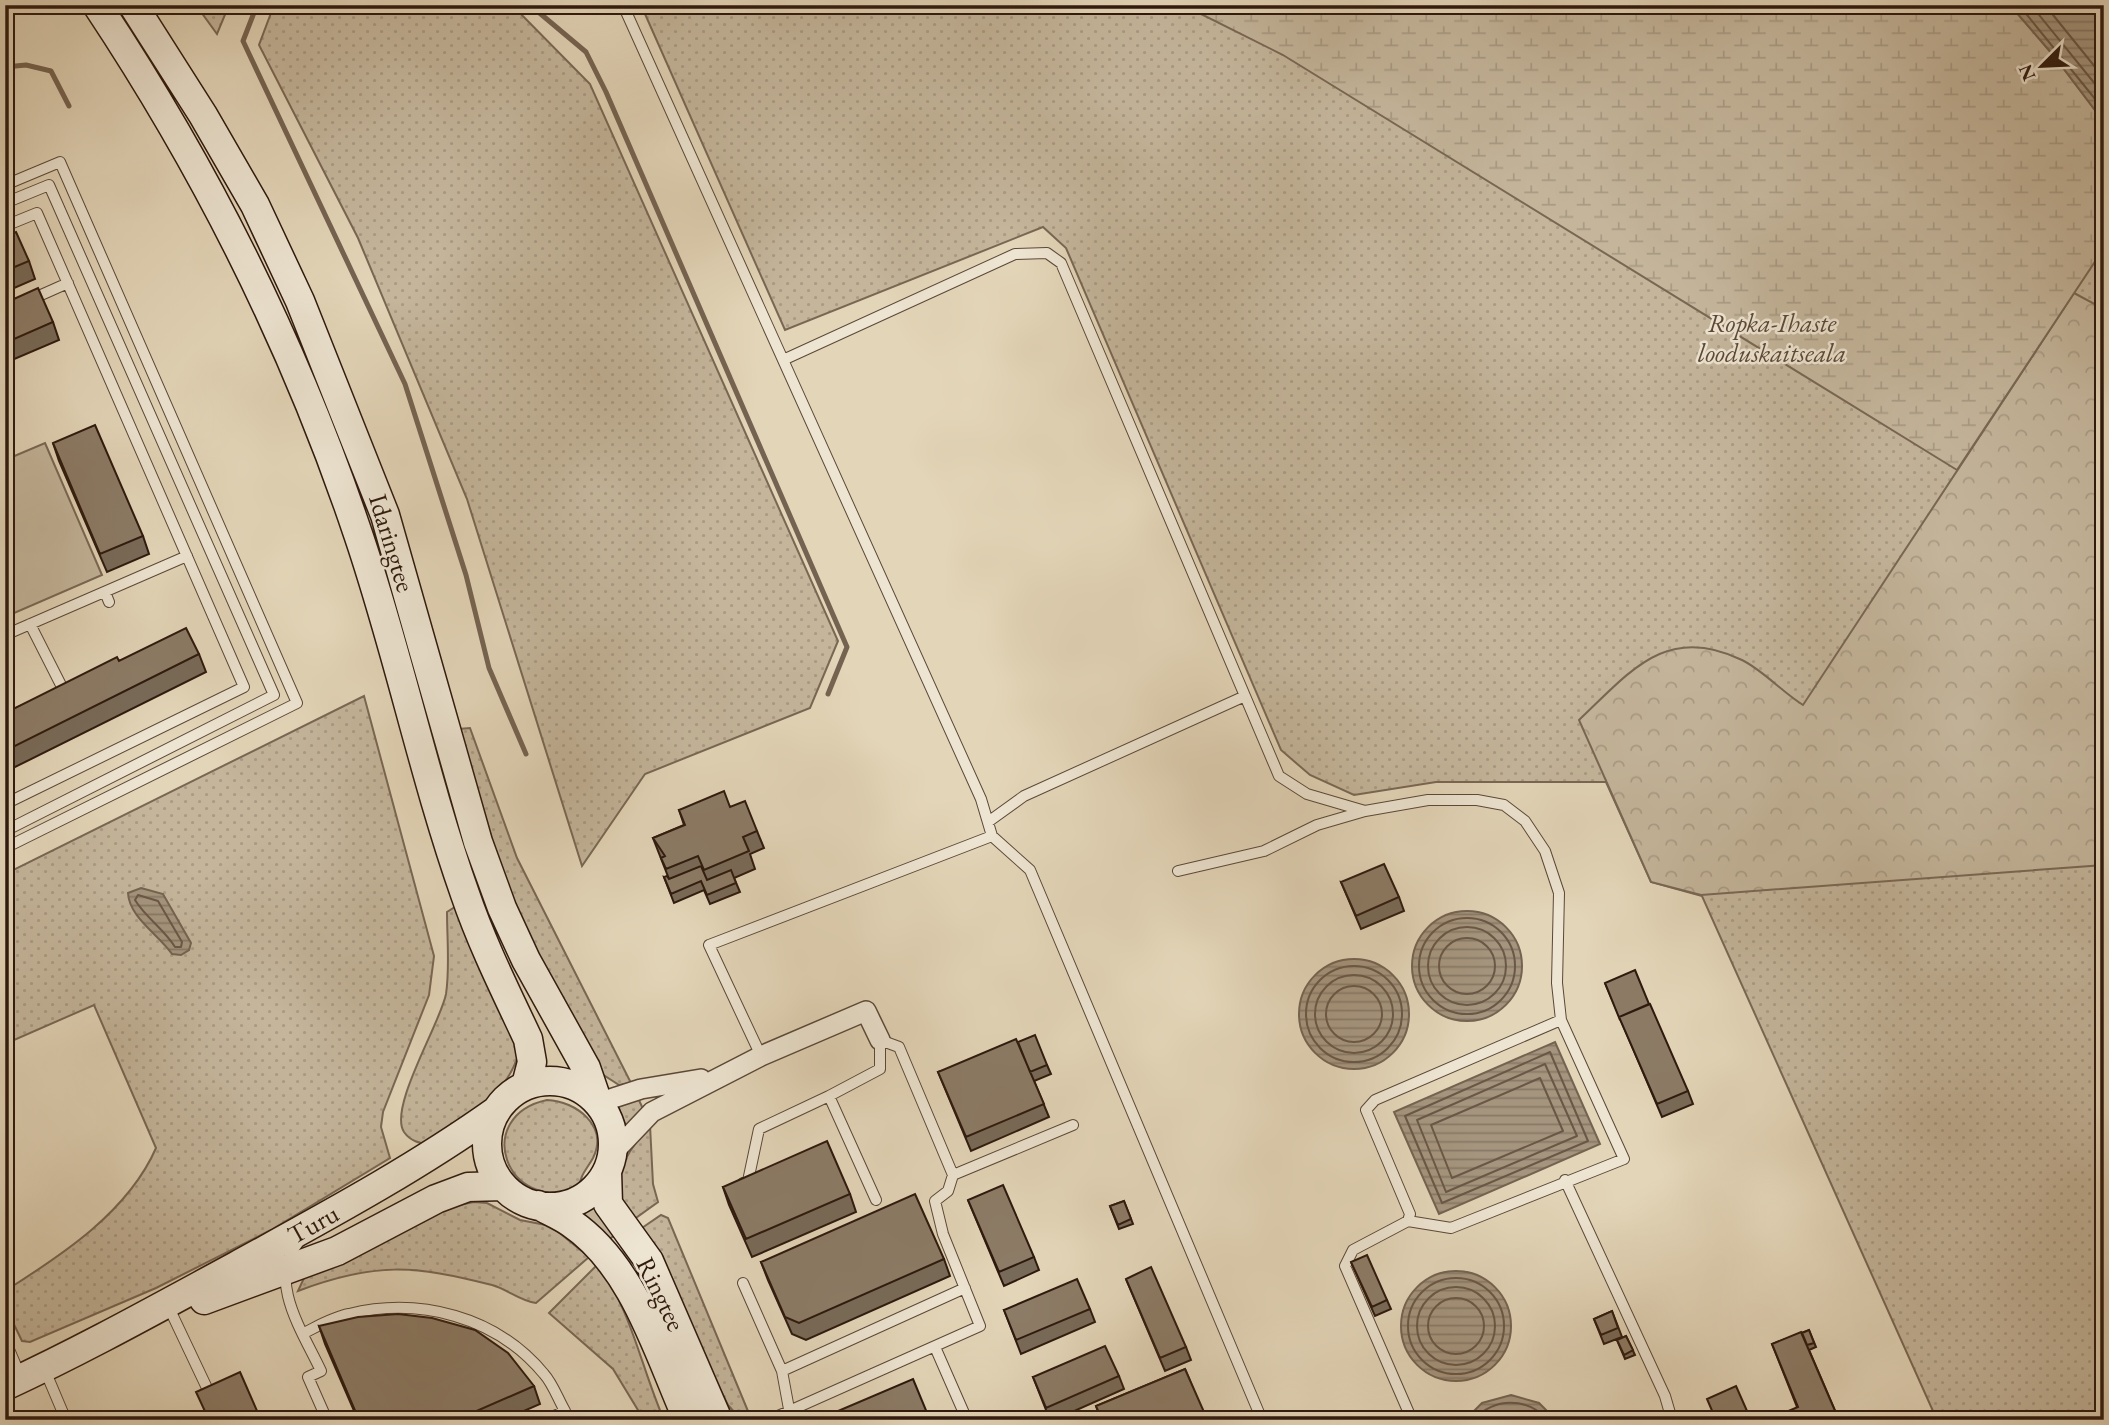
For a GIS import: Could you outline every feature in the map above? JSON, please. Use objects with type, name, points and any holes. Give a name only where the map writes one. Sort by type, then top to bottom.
[{"type":"main road","name":"Idaringtee","points":[[97,5],[139,69],[205,182],[251,271],[309,398],[358,533],[440,819],[465,896],[528,1039],[532,1062],[526,1085]]},
{"type":"main road","name":"Idaringtee","points":[[133,5],[203,115],[254,205],[300,301],[385,515],[478,842],[502,908],[526,960],[586,1068],[598,1102]]},
{"type":"main road","points":[[545,1081],[565,1082],[583,1090],[598,1102],[610,1127],[609,1162],[595,1188],[578,1200],[558,1206],[525,1202],[503,1186],[490,1163],[487,1150],[490,1123],[504,1100],[526,1085],[545,1081]]},
{"type":"main road","name":"Turu","points":[[24,1377],[125,1328],[339,1210],[413,1168],[496,1111]]},
{"type":"main road","name":"Ringtee","points":[[609,1162],[608,1204],[649,1261],[718,1420]]},
{"type":"main road","name":"Turu","points":[[125,1328],[337,1251],[436,1199],[468,1187],[503,1186]]},
{"type":"main road","name":"Ringtee","points":[[538,1205],[571,1223],[603,1251],[627,1286],[688,1420]]},
{"type":"street","points":[[609,1162],[652,1112],[761,1056],[866,1011],[880,1040]]},
{"type":"street","points":[[598,1102],[640,1089],[723,1076]]},
{"type":"lane","points":[[624,5],[981,799],[992,836],[1030,870],[1262,1420]]},
{"type":"lane","points":[[5,185],[60,162],[297,703],[5,848]]},
{"type":"lane","points":[[5,203],[49,185],[274,695],[5,831]]},
{"type":"lane","points":[[5,226],[37,213],[244,687],[5,804]]},
{"type":"lane","points":[[783,360],[1015,254],[1047,253],[1061,263],[1279,776],[1288,785],[1330,803],[1365,811]]},
{"type":"lane","points":[[41,295],[68,283]]},
{"type":"lane","points":[[5,635],[107,597],[187,556]]},
{"type":"lane","points":[[30,624],[66,695]]},
{"type":"lane","points":[[988,822],[1024,796],[1245,696]]},
{"type":"lane","points":[[1178,871],[1264,851],[1317,825],[1365,811],[1428,800],[1476,800],[1504,805],[1525,821],[1545,851],[1559,893],[1557,983],[1561,1020],[1623,1159],[1451,1228],[1408,1221],[1353,1250],[1345,1266],[1412,1420]]},
{"type":"lane","points":[[761,1056],[709,946],[992,836]]},
{"type":"lane","points":[[1408,1221],[1410,1214],[1366,1110],[1375,1100],[1561,1020]]},
{"type":"lane","points":[[737,1186],[748,1181],[759,1129],[880,1069],[880,1040],[898,1047],[953,1175],[948,1191],[935,1201],[943,1234],[980,1326],[789,1415],[769,1420]]},
{"type":"lane","points":[[829,1096],[876,1200]]},
{"type":"lane","points":[[953,1175],[1073,1125]]},
{"type":"lane","points":[[1566,1180],[1665,1396],[1672,1420]]},
{"type":"lane","points":[[327,1420],[309,1377],[321,1371],[289,1300],[283,1271],[288,1254],[300,1240],[339,1210]]},
{"type":"lane","points":[[743,1283],[782,1371],[789,1415]]},
{"type":"lane","points":[[782,1371],[965,1288]]},
{"type":"lane","points":[[304,1332],[346,1314],[395,1307],[453,1313],[502,1337],[544,1374],[565,1411],[546,1420]]},
{"type":"lane","points":[[171,1312],[207,1388]]},
{"type":"lane","points":[[5,1340],[24,1377],[66,1420]]},
{"type":"lane","points":[[935,1347],[967,1420]]},
{"type":"green space","points":[[196,5],[229,5],[217,34]]},
{"type":"green space","points":[[274,5],[512,5],[590,84],[838,641],[810,708],[645,774],[582,866],[467,499],[358,238],[259,45]]},
{"type":"green space","name":"Ropka-Ihaste looduskaitseala","points":[[641,5],[2104,5],[2104,1420],[1937,1420],[1702,896],[1651,882],[1606,782],[1436,782],[1354,795],[1310,775],[1281,750],[1066,248],[1043,227],[785,330]]},
{"type":"green space","points":[[1183,5],[2010,5],[2054,56],[2104,122],[2104,248],[1957,470],[1283,55]]},
{"type":"green space","points":[[2074,293],[2104,309],[2104,865],[1701,895],[1651,882],[1579,720],[1615,685],[1651,658],[1670,650],[1692,647],[1715,650],[1742,660],[1803,705]]},
{"type":"green space","points":[[45,443],[102,575],[5,617],[5,460]]},
{"type":"green space","points":[[364,696],[434,956],[429,995],[383,1112],[381,1127],[390,1158],[271,1230],[156,1288],[30,1342],[22,1341],[5,1306],[5,1291],[70,1247],[111,1212],[144,1171],[156,1148],[94,1005],[5,1044],[5,874]]},
{"type":"green space","points":[[470,728],[517,858],[631,1083],[619,1085],[602,1074],[536,952],[502,870],[475,786],[459,729]]},
{"type":"green space","points":[[458,905],[519,1052],[505,1081],[484,1105],[432,1145],[410,1138],[404,1132],[401,1120],[409,1085],[446,994],[447,912]]},
{"type":"green space","points":[[638,1098],[644,1111],[629,1125],[625,1124],[618,1107]]},
{"type":"green space","points":[[547,1100],[558,1101],[579,1110],[587,1117],[597,1136],[593,1158],[582,1176],[579,1188],[553,1193],[532,1188],[517,1176],[507,1160],[505,1142],[510,1124],[524,1109]]},
{"type":"green space","points":[[650,1125],[653,1184],[658,1202],[633,1220],[618,1196],[617,1186],[622,1167],[632,1148]]},
{"type":"green space","points":[[474,1202],[487,1203],[520,1220],[551,1226],[589,1257],[536,1303],[492,1285],[417,1270],[373,1271],[350,1275],[298,1291],[304,1278],[362,1253],[449,1207]]},
{"type":"green space","points":[[591,1202],[617,1233],[605,1243],[573,1211]]},
{"type":"green space","points":[[661,1215],[668,1218],[750,1416],[735,1413],[728,1405],[639,1230]]},
{"type":"green space","points":[[598,1264],[628,1320],[664,1420],[644,1420],[613,1369],[549,1313]]},
{"type":"water","points":[[2010,5],[2099,5],[2104,11],[2104,122],[2054,56]]},
{"type":"water","points":[[141,888],[163,894],[191,943],[189,950],[181,955],[172,954],[139,918],[133,910],[128,893]]},
{"type":"water","points":[[1467,911],[1488,915],[1506,927],[1518,945],[1522,966],[1518,987],[1506,1005],[1488,1017],[1467,1021],[1446,1017],[1428,1005],[1416,987],[1412,966],[1416,945],[1428,927],[1446,915]]},
{"type":"water","points":[[1354,959],[1375,963],[1393,975],[1405,993],[1409,1014],[1405,1035],[1393,1053],[1375,1065],[1354,1069],[1333,1065],[1315,1053],[1303,1035],[1299,1014],[1303,993],[1315,975],[1333,963]]},
{"type":"water","points":[[1555,1042],[1600,1144],[1439,1214],[1394,1112]]},
{"type":"water","points":[[1456,1271],[1477,1275],[1495,1287],[1507,1305],[1511,1326],[1507,1347],[1495,1365],[1477,1377],[1456,1381],[1435,1377],[1417,1365],[1405,1347],[1401,1326],[1405,1305],[1417,1287],[1435,1275]]},
{"type":"water","points":[[1511,1395],[1539,1403],[1556,1420],[1465,1420],[1482,1403]]},
{"type":"building","points":[[16,232],[29,261],[5,271],[5,237]]},
{"type":"building","points":[[38,288],[53,322],[5,343],[5,303]]},
{"type":"building","points":[[95,425],[143,536],[100,554],[53,443]]},
{"type":"building","points":[[186,628],[199,654],[5,751],[5,713],[117,657],[119,661]]},
{"type":"building","points":[[724,791],[730,807],[745,801],[757,831],[743,837],[749,851],[704,870],[698,856],[666,869],[661,858],[665,856],[653,838],[685,825],[679,810]]},
{"type":"building","points":[[1384,864],[1399,897],[1356,916],[1341,882]]},
{"type":"building","points":[[701,866],[707,880],[731,870],[736,883],[707,895],[701,881],[671,894],[664,877],[669,879]]},
{"type":"building","points":[[1635,970],[1649,1004],[1619,1017],[1620,1020],[1605,983]]},
{"type":"building","points":[[1650,1004],[1688,1091],[1657,1104],[1619,1017]]},
{"type":"building","points":[[1035,1035],[1047,1065],[1030,1072],[1018,1042]]},
{"type":"building","points":[[1016,1039],[1044,1104],[966,1137],[938,1072]]},
{"type":"building","points":[[827,1141],[850,1194],[746,1239],[723,1187]]},
{"type":"building","points":[[1003,1185],[1034,1257],[999,1272],[968,1200]]},
{"type":"building","points":[[915,1194],[944,1259],[799,1323],[785,1317],[761,1262]]},
{"type":"building","points":[[1124,1201],[1131,1219],[1118,1225],[1110,1206]]},
{"type":"building","points":[[1367,1255],[1387,1300],[1372,1307],[1351,1262]]},
{"type":"building","points":[[1151,1267],[1186,1347],[1160,1358],[1126,1279]]},
{"type":"building","points":[[1077,1279],[1090,1309],[1016,1340],[1004,1310]]},
{"type":"building","points":[[1612,1311],[1618,1328],[1601,1335],[1594,1319]]},
{"type":"building","points":[[398,1314],[432,1318],[475,1330],[508,1353],[534,1386],[456,1420],[359,1420],[319,1326],[358,1317]]},
{"type":"building","points":[[1809,1330],[1814,1343],[1807,1345],[1802,1333]]},
{"type":"building","points":[[1801,1332],[1839,1420],[1767,1420],[1798,1407],[1772,1344]]},
{"type":"building","points":[[1626,1336],[1633,1350],[1624,1355],[1617,1340]]},
{"type":"building","points":[[1105,1346],[1119,1376],[1046,1408],[1033,1377]]},
{"type":"building","points":[[1185,1369],[1204,1412],[1186,1420],[1102,1420],[1096,1406]]},
{"type":"building","points":[[240,1372],[261,1420],[209,1420],[196,1392]]},
{"type":"building","points":[[913,1379],[930,1420],[826,1420],[824,1417]]},
{"type":"building","points":[[1736,1386],[1751,1420],[1716,1420],[1707,1399]]},
{"type":"building","points":[[1097,1411],[1100,1420],[1075,1420]]},
{"type":"waterway","points":[[257,5],[243,41],[405,384],[466,575],[489,668],[526,754]]},
{"type":"waterway","points":[[530,5],[586,52],[606,92],[847,647],[828,694]]},
{"type":"waterway","points":[[5,67],[26,65],[51,71],[69,106]]}]
